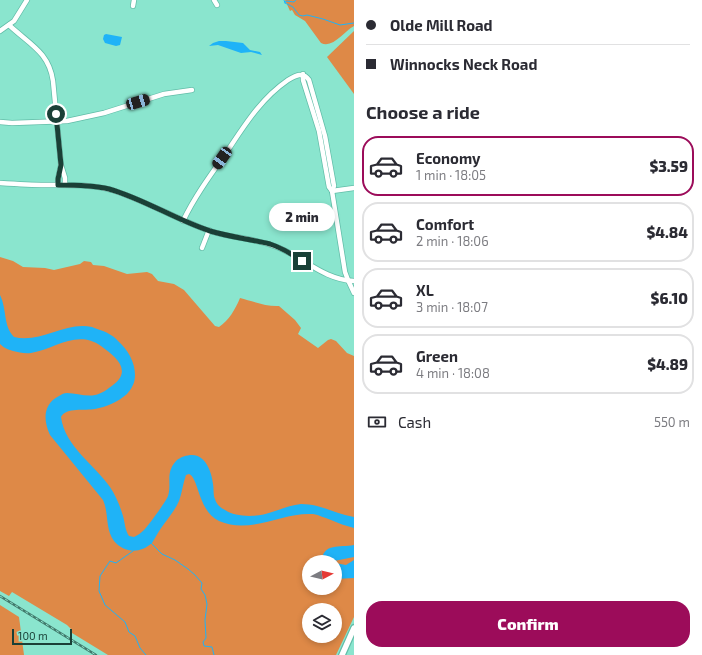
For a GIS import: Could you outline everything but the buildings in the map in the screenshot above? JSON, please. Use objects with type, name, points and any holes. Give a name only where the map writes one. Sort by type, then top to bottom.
[{"type":"main road","points":[[342,655],[354,628]]},
{"type":"street","points":[[0,31],[10,25],[27,0]]},
{"type":"street","points":[[133,6],[134,0]]},
{"type":"street","points":[[214,0],[217,5]]},
{"type":"street","points":[[10,25],[40,51],[48,62],[53,78],[61,165],[65,178],[65,185]]},
{"type":"street","points":[[184,221],[200,190],[259,105],[268,96],[293,77],[303,74],[303,80],[319,131],[329,187],[332,191],[343,260],[348,280],[354,293]]},
{"type":"street","points":[[0,122],[57,122],[72,120],[104,113],[164,94],[192,90]]},
{"type":"street","points":[[58,185],[61,165]]},
{"type":"street","points":[[0,183],[90,186],[112,190],[184,221],[209,230],[273,245],[326,273],[354,281]]},
{"type":"street","points":[[332,191],[354,188]]},
{"type":"street","points":[[202,248],[209,230]]},
{"type":"shaded area","points":[[285,0],[354,0],[354,26],[334,42],[330,44],[321,43],[305,21],[295,15],[292,10],[290,11]]},
{"type":"shaded area","points":[[354,31],[354,94],[327,57]]},
{"type":"shaded area","points":[[0,257],[13,261],[23,267],[54,270],[80,264],[84,261],[91,262],[93,265],[104,266],[127,274],[147,272],[152,274],[158,281],[174,284],[184,290],[215,326],[219,327],[226,321],[236,307],[240,298],[265,305],[279,306],[295,320],[301,328],[298,334],[318,348],[331,339],[336,341],[347,353],[354,356],[354,617],[342,642],[342,603],[302,603],[302,643],[342,643],[336,655],[108,655],[72,633],[71,629],[67,625],[12,592],[9,596],[0,591]]},
{"type":"shaded area","points":[[0,605],[19,617],[24,655],[0,655]]},
{"type":"water","points":[[106,34],[122,37],[120,45],[116,46],[105,43],[103,39],[104,35]]},
{"type":"water","points":[[219,41],[243,43],[250,50],[260,52],[262,55],[251,52],[241,53],[218,45],[209,46]]},
{"type":"water","points":[[0,295],[4,306],[8,328],[14,337],[33,338],[72,327],[92,327],[105,332],[117,340],[130,356],[134,365],[135,378],[133,385],[127,394],[116,402],[108,405],[95,409],[67,412],[61,417],[68,438],[74,447],[104,479],[116,497],[129,536],[134,537],[139,534],[153,519],[168,496],[170,474],[173,465],[179,458],[188,455],[197,456],[205,461],[210,470],[216,501],[220,507],[230,513],[255,516],[267,514],[294,505],[308,504],[354,517],[354,528],[313,514],[289,516],[243,526],[231,525],[219,521],[207,510],[195,482],[189,474],[186,475],[177,504],[152,543],[142,549],[132,551],[122,548],[114,541],[109,531],[103,500],[50,435],[46,424],[47,408],[54,399],[65,393],[85,395],[100,394],[119,379],[122,374],[120,364],[112,354],[101,346],[92,341],[83,339],[66,342],[31,353],[13,351],[4,347],[0,344]]},
{"type":"water","points":[[354,545],[354,557],[342,559],[342,555],[323,555],[325,551],[338,546]]},
{"type":"water","points":[[354,560],[354,578],[342,579],[342,564],[346,565]]},
{"type":"waterway","points":[[284,0],[285,3],[293,7],[299,15],[307,15],[340,25],[354,23]]},
{"type":"waterway","points":[[285,3],[286,1],[294,2],[296,0]]},
{"type":"waterway","points":[[151,543],[162,554],[175,560],[188,569],[202,583],[201,589],[205,595],[207,604],[205,620],[206,638],[203,642],[204,646],[212,647],[214,655]]},
{"type":"waterway","points":[[133,551],[116,563],[110,561],[100,576],[99,591],[105,605],[125,622],[129,632],[135,636],[140,648],[146,655]]},
{"type":"railway","points":[[0,596],[96,655]]},
{"type":"route","points":[[56,114],[61,165],[58,185],[80,185],[112,190],[129,196],[193,225],[216,233],[269,244],[286,251],[302,261]]}]
